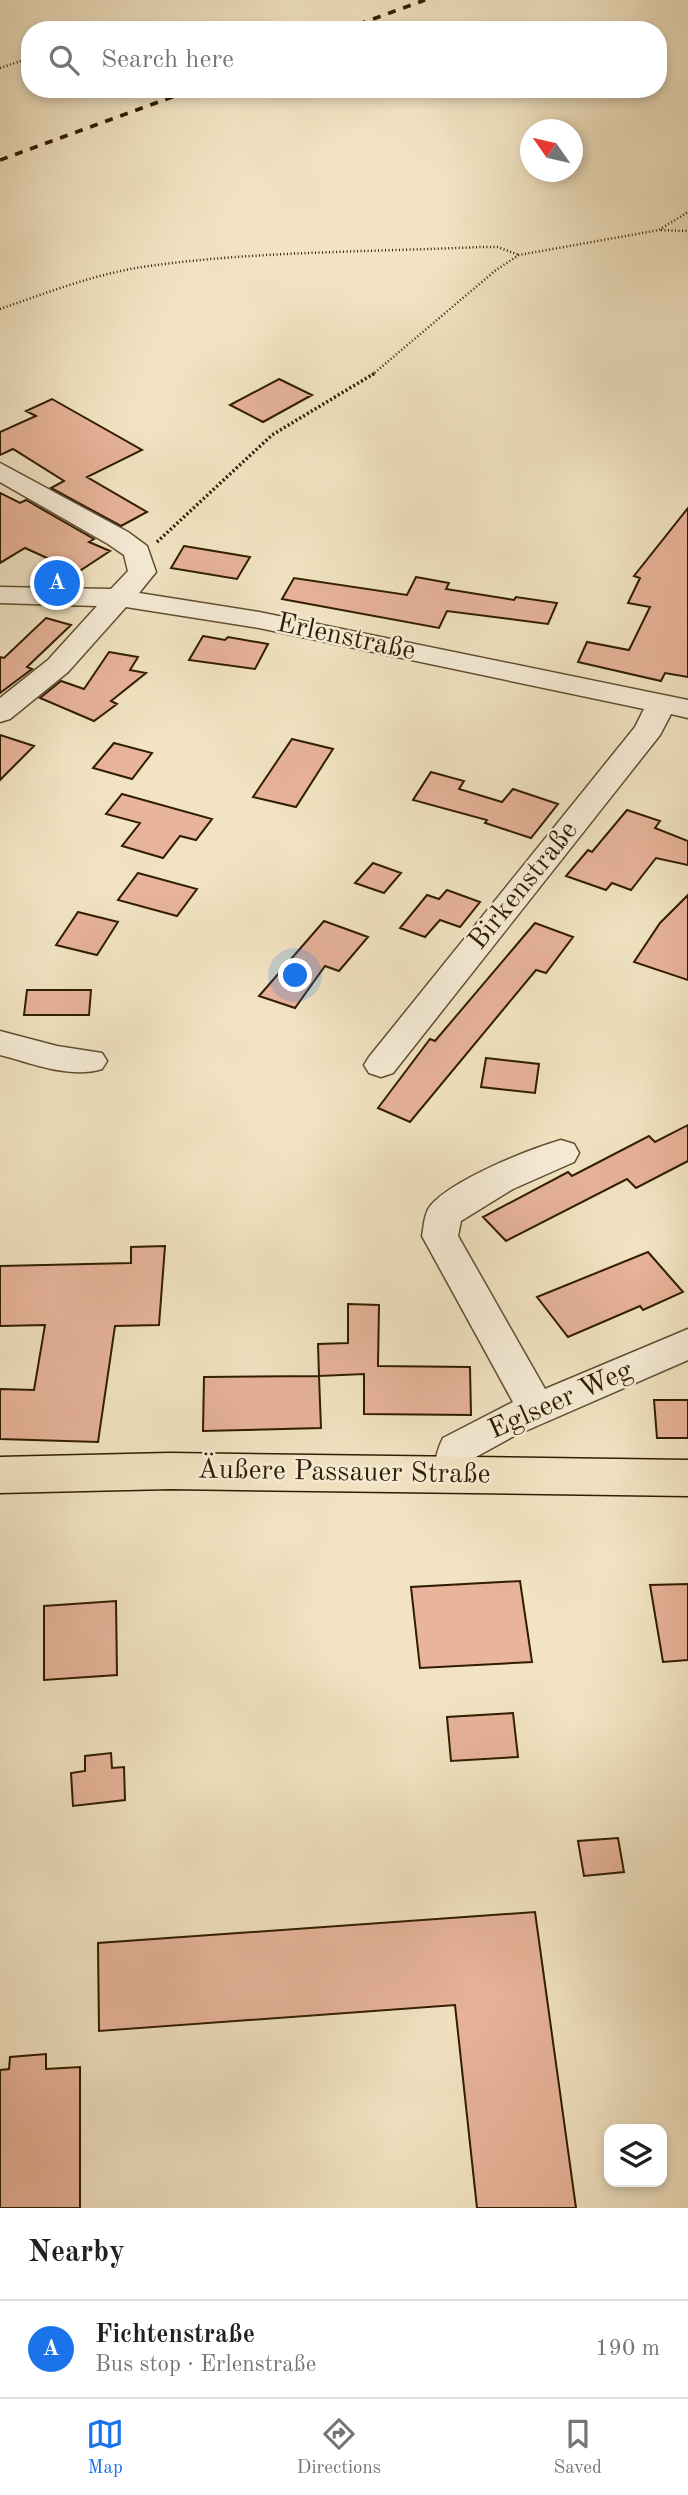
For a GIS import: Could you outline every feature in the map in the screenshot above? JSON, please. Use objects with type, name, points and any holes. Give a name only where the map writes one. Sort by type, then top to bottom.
[{"type":"main road","name":"Äußere Passauer Straße","points":[[0,1475],[170,1471],[688,1478]]},
{"type":"street","points":[[0,471],[97,525],[138,552],[142,572],[58,666],[0,713]]},
{"type":"street","name":"Erlenstraße","points":[[0,595],[120,598],[259,620],[675,707]]},
{"type":"street","name":"Birkenstraße","points":[[381,1065],[649,729],[675,707]]},
{"type":"street","points":[[0,1043],[57,1058],[90,1061]]},
{"type":"street","points":[[537,1410],[440,1236],[444,1215],[463,1199],[496,1180],[561,1153]]},
{"type":"street","name":"Eglseer Weg","points":[[454,1475],[457,1449],[500,1425],[688,1344]]},
{"type":"path","points":[[0,68],[21,61]]},
{"type":"path","points":[[659,230],[688,212]]},
{"type":"path","points":[[138,552],[155,544],[272,435],[377,372],[496,270],[519,255],[659,230],[688,231]]},
{"type":"path","points":[[0,309],[91,278],[149,267],[290,256],[480,247],[498,247],[519,255]]},
{"type":"building","points":[[279,379],[312,395],[263,422],[230,405]]},
{"type":"building","points":[[52,399],[142,450],[87,477],[147,512],[121,526],[51,488],[64,481],[13,449],[0,455],[0,432],[36,416],[26,411]]},
{"type":"building","points":[[0,493],[20,503],[26,500],[94,539],[89,542],[110,551],[78,572],[25,548],[0,563]]},
{"type":"building","points":[[688,508],[688,677],[665,673],[661,681],[578,662],[587,642],[629,650],[650,607],[628,603],[640,578],[634,576]]},
{"type":"building","points":[[184,546],[250,557],[237,579],[171,568]]},
{"type":"building","points":[[416,577],[449,583],[446,589],[514,600],[516,597],[557,603],[548,624],[447,611],[439,628],[282,599],[294,578],[407,595]]},
{"type":"building","points":[[46,618],[71,625],[27,667],[32,669],[0,693],[0,657],[4,658]]},
{"type":"building","points":[[203,636],[268,644],[255,669],[189,660]]},
{"type":"building","points":[[109,652],[138,657],[130,670],[146,673],[111,701],[117,704],[94,721],[40,698],[61,681],[84,689]]},
{"type":"building","points":[[0,735],[34,746],[0,780]]},
{"type":"building","points":[[292,739],[333,749],[296,807],[253,797]]},
{"type":"building","points":[[114,743],[152,753],[132,779],[93,768]]},
{"type":"building","points":[[431,772],[464,781],[459,789],[502,802],[513,789],[558,804],[531,838],[485,823],[487,820],[413,800]]},
{"type":"building","points":[[122,794],[212,819],[196,840],[180,836],[163,858],[122,846],[140,823],[106,814]]},
{"type":"building","points":[[627,810],[660,821],[655,828],[688,841],[688,865],[656,858],[631,890],[612,883],[606,890],[566,876],[588,850],[592,852]]},
{"type":"building","points":[[373,863],[401,873],[384,893],[355,883]]},
{"type":"building","points":[[138,873],[197,889],[177,916],[118,900]]},
{"type":"building","points":[[447,890],[480,902],[460,927],[440,920],[425,937],[400,928],[427,895],[439,899]]},
{"type":"building","points":[[688,895],[688,980],[634,962],[660,923]]},
{"type":"building","points":[[78,912],[118,922],[97,955],[56,945]]},
{"type":"building","points":[[324,921],[368,937],[339,971],[325,966],[295,1008],[259,996]]},
{"type":"building","points":[[535,923],[573,937],[546,973],[536,970],[410,1122],[378,1108],[430,1039],[435,1041]]},
{"type":"building","points":[[27,990],[91,990],[89,1015],[24,1015]]},
{"type":"building","points":[[486,1058],[539,1064],[535,1093],[481,1087]]},
{"type":"building","points":[[688,1125],[688,1161],[636,1188],[627,1179],[506,1241],[483,1217],[568,1172],[572,1176],[649,1136],[655,1142]]},
{"type":"building","points":[[165,1246],[159,1325],[115,1326],[98,1442],[0,1439],[0,1389],[34,1390],[45,1325],[0,1326],[0,1266],[131,1263],[131,1247]]},
{"type":"building","points":[[648,1252],[683,1292],[643,1310],[640,1306],[568,1337],[537,1297]]},
{"type":"building","points":[[348,1304],[379,1305],[378,1366],[470,1367],[471,1415],[364,1414],[364,1374],[319,1376],[318,1344],[348,1343]]},
{"type":"building","points":[[319,1376],[321,1428],[203,1431],[204,1377]]},
{"type":"building","points":[[654,1400],[688,1400],[688,1438],[657,1438]]},
{"type":"building","points":[[520,1581],[532,1662],[420,1668],[411,1587]]},
{"type":"building","points":[[688,1584],[688,1660],[663,1662],[650,1585]]},
{"type":"building","points":[[116,1601],[117,1675],[44,1680],[44,1606]]},
{"type":"building","points":[[513,1713],[518,1757],[451,1761],[447,1717]]},
{"type":"building","points":[[111,1753],[112,1768],[124,1767],[125,1800],[73,1806],[71,1773],[85,1771],[85,1756]]},
{"type":"building","points":[[618,1838],[624,1872],[584,1876],[578,1841]]},
{"type":"building","points":[[535,1912],[576,2208],[477,2208],[455,2005],[99,2031],[98,1943]]},
{"type":"building","points":[[46,2054],[46,2069],[80,2067],[80,2208],[0,2208],[0,2070],[9,2069],[10,2057]]},
{"type":"railway","points":[[368,21],[425,0]]},
{"type":"railway","points":[[0,160],[169,98]]},
{"type":"place","name":"Fichtenstraße","points":[[57,583]]}]
